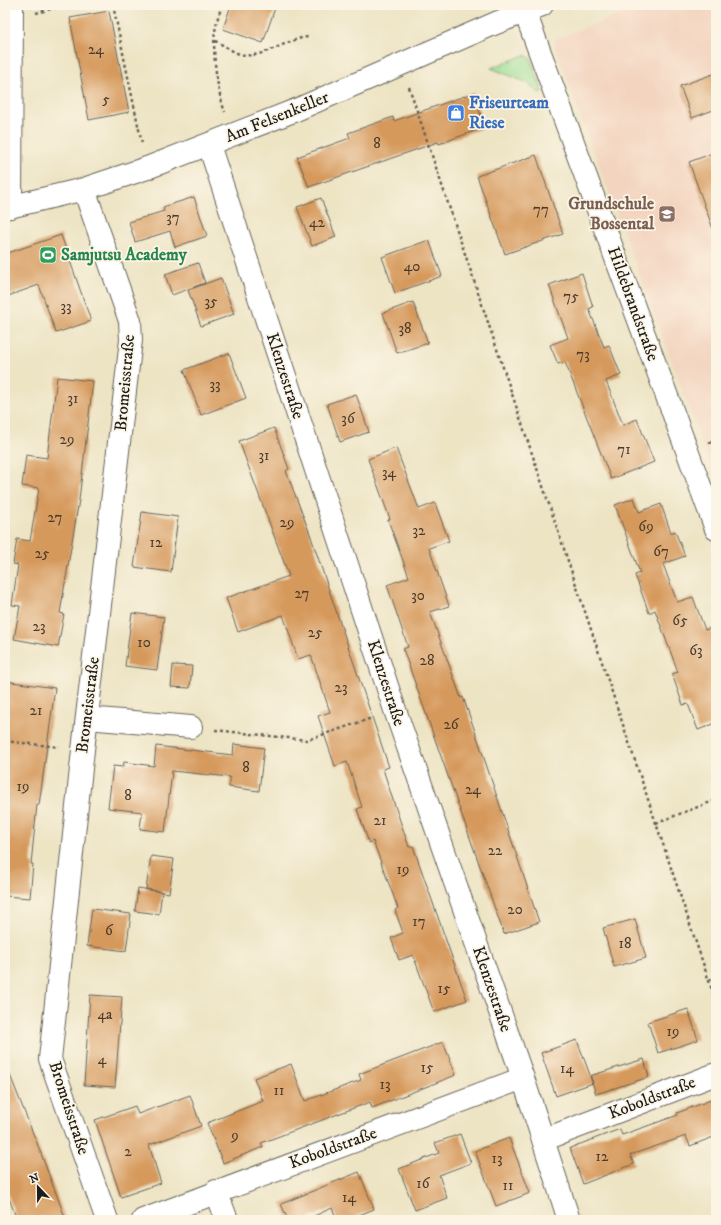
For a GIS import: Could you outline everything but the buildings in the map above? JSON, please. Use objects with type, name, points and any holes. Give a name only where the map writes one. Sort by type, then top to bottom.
[{"type":"street","name":"Am Felsenkeller","points":[[8,207],[84,189],[147,168],[208,145],[402,65],[496,23],[534,8]]},
{"type":"street","name":"Hildebrandstraße","points":[[534,8],[716,529]]},
{"type":"street","points":[[8,207],[11,12]]},
{"type":"street","name":"Klenzestraße","points":[[208,145],[395,710],[523,1078],[569,1220]]},
{"type":"street","name":"Bromeisstraße","points":[[84,189],[130,321],[131,340],[83,750],[50,1059],[107,1220]]},
{"type":"street","points":[[87,718],[191,727]]},
{"type":"street","name":"Koboldstraße","points":[[543,1140],[716,1074]]},
{"type":"street","name":"Koboldstraße","points":[[143,1220],[216,1191],[523,1078]]},
{"type":"street","points":[[216,1191],[227,1220]]},
{"type":"path","points":[[11,12],[66,5]]},
{"type":"path","points":[[113,5],[147,168]]},
{"type":"path","points":[[222,5],[215,27],[215,41],[220,98],[233,135]]},
{"type":"path","points":[[215,41],[244,55],[262,53],[298,38],[308,37]]},
{"type":"path","points":[[402,65],[716,1002]]},
{"type":"path","points":[[191,727],[307,740],[395,710]]},
{"type":"path","points":[[5,741],[83,750]]},
{"type":"path","points":[[656,823],[716,800]]},
{"type":"path","points":[[709,980],[716,978]]},
{"type":"shaded area","name":"Grundschule Bossental","points":[[645,5],[716,5],[716,481],[555,47],[556,39]]},
{"type":"green space","points":[[525,55],[530,58],[543,92],[539,93],[528,83],[491,68]]},
{"type":"place","name":"Friseurteam Riese","points":[[456,113]]},
{"type":"place","name":"Grundschule Bossental","points":[[667,214]]},
{"type":"place","name":"Samjutsu Academy","points":[[48,255]]}]
